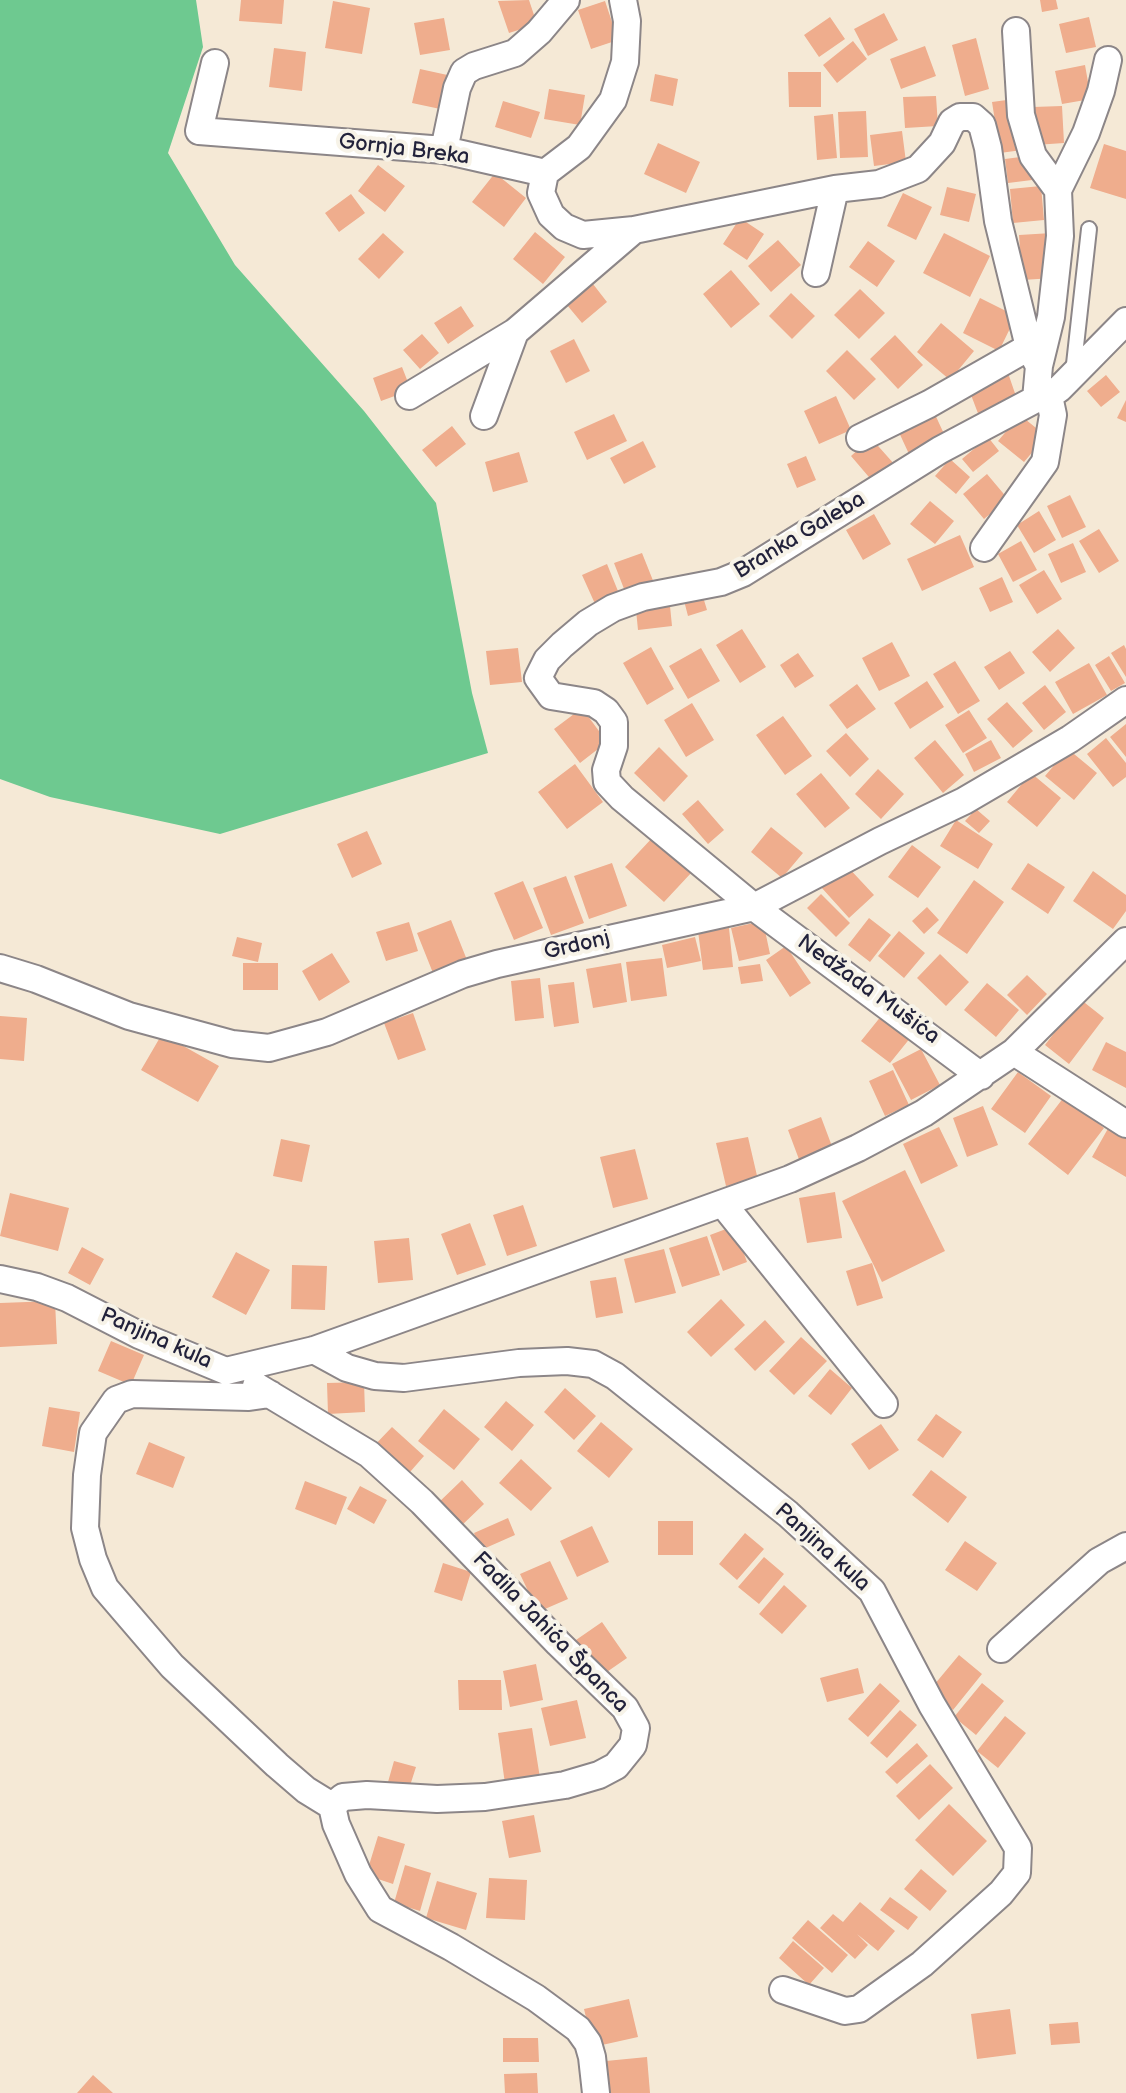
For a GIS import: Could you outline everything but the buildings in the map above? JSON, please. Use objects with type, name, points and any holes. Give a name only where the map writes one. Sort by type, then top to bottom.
[{"type":"street","points":[[444,150],[457,88],[464,72],[515,53],[539,32],[566,0]]},
{"type":"street","points":[[623,0],[627,21],[625,62],[613,100],[579,147],[545,173],[541,193],[551,215],[564,227],[583,235],[634,230],[835,189],[879,184],[918,169],[942,143],[952,122],[960,117],[973,117],[982,125],[998,221],[1043,398],[1053,415],[1045,462],[984,548]]},
{"type":"street","points":[[1016,31],[1021,115],[1033,156],[1058,190]]},
{"type":"street","points":[[860,438],[1034,356],[1051,317],[1061,247],[1058,190],[1086,133],[1108,60]]},
{"type":"street","name":"Gornja Breka","points":[[215,63],[199,131],[444,150],[545,173]]},
{"type":"street","points":[[816,273],[835,189]]},
{"type":"street","points":[[409,396],[515,332],[634,230]]},
{"type":"street","name":"Branka Galeba","points":[[754,907],[622,798],[607,782],[606,770],[614,746],[614,722],[606,711],[594,703],[551,696],[538,678],[542,667],[588,623],[613,608],[643,597],[721,582],[743,573],[940,450],[1043,398],[1126,321]]},
{"type":"street","points":[[484,416],[515,332]]},
{"type":"street","name":"Grdonj","points":[[0,968],[129,1016],[232,1044],[269,1048],[327,1032],[463,974],[497,964],[754,907],[964,801],[1070,739],[1126,700]]},
{"type":"street","name":"Nedžada Mušića","points":[[754,907],[941,1043],[981,1076]]},
{"type":"street","name":"Panjina kula","points":[[0,1279],[67,1298],[139,1335],[226,1371],[314,1350],[723,1204],[790,1179],[858,1148],[924,1113],[1014,1052],[1126,941]]},
{"type":"street","points":[[0,990],[36,979]]},
{"type":"street","points":[[1014,1052],[1126,1124]]},
{"type":"street","points":[[723,1204],[884,1404]]},
{"type":"street","name":"Panjina kula","points":[[314,1350],[347,1368],[375,1376],[404,1378],[519,1363],[567,1361],[593,1364],[615,1376],[788,1514],[872,1591],[932,1705],[1018,1848],[1017,1873],[1001,1893],[922,1964],[859,2009],[845,2011],[783,1990]]},
{"type":"street","name":"Fadila Jahića Španca","points":[[226,1371],[369,1454],[422,1502],[625,1708],[636,1728],[633,1745],[616,1766],[599,1775],[565,1785],[437,1799],[367,1795],[343,1797],[332,1806]]},
{"type":"street","points":[[270,1394],[249,1397],[132,1394],[116,1400],[93,1433],[85,1528],[105,1588],[172,1666],[277,1765],[306,1790],[332,1806],[336,1824],[358,1874],[380,1909],[536,1998],[578,2029],[588,2043],[592,2057],[596,2093]]},
{"type":"street","points":[[1001,1649],[1099,1561],[1126,1546]]},
{"type":"lane","points":[[1073,373],[1089,229]]},
{"type":"green space","points":[[0,0],[196,0],[203,47],[168,153],[235,265],[364,411],[436,503],[472,693],[488,753],[220,834],[50,797],[0,779]]}]
